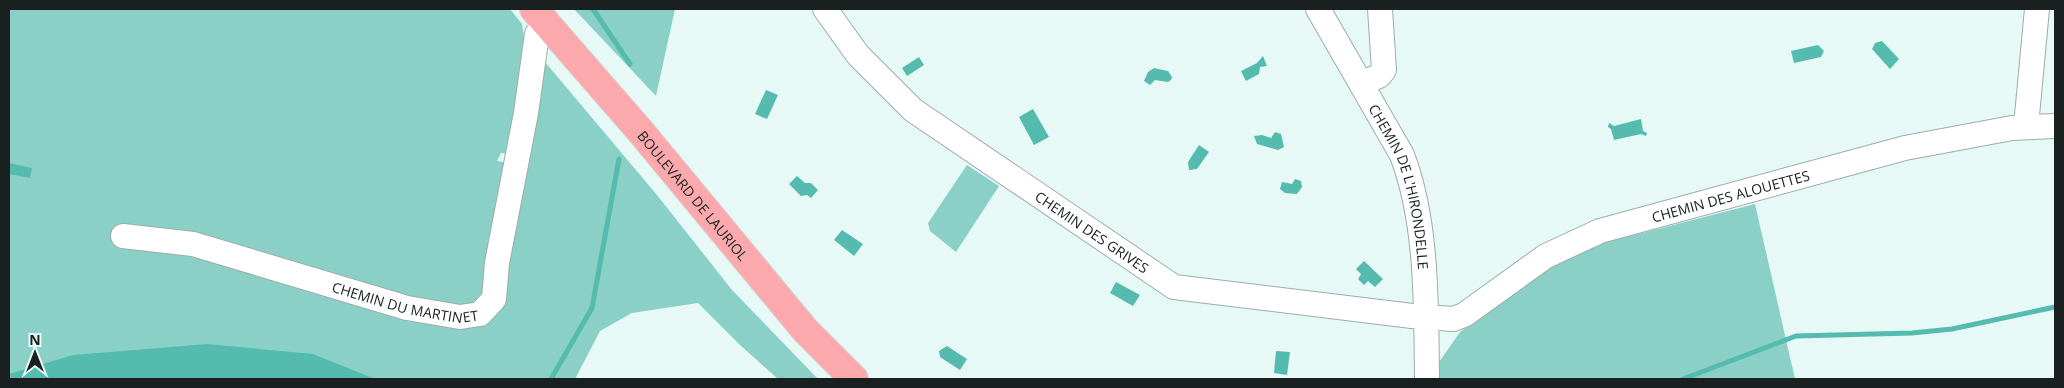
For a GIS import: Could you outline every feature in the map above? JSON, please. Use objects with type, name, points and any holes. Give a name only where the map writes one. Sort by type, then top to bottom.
[{"type":"main road","name":"BOULEVARD DE LAURIOL","points":[[541,17],[641,132],[799,323],[854,379]]},
{"type":"street","name":"CHEMIN DES GRIVES","points":[[825,9],[858,55],[912,110],[1174,287],[1357,310],[1426,316]]},
{"type":"street","name":"CHEMIN DE L'HIRONDELLE","points":[[1318,9],[1402,155],[1415,196],[1426,316],[1427,379]]},
{"type":"street","points":[[1362,83],[1379,76],[1384,70],[1380,9]]},
{"type":"street","points":[[2026,126],[2038,9]]},
{"type":"street","name":"CHEMIN DU MARTINET","points":[[123,236],[193,244],[407,308],[460,317],[480,314],[494,299],[497,263],[526,113],[541,17]]},
{"type":"street","name":"CHEMIN DES ALOUETTES","points":[[1426,316],[1453,319],[1464,315],[1546,256],[1600,230],[1905,148],[2026,126],[2055,126]]},
{"type":"shaded area","points":[[9,9],[510,9],[522,24],[524,37],[657,195],[732,290],[818,379],[778,379],[740,345],[698,303],[632,313],[600,331],[575,379],[9,379]],"holes":[[[539,96],[529,166],[497,161],[501,153],[510,154]]]},
{"type":"shaded area","points":[[574,9],[675,9],[656,96]]},
{"type":"shaded area","points":[[1882,41],[1899,59],[1890,69],[1872,49],[1875,43]]},
{"type":"shaded area","points":[[1818,45],[1824,51],[1821,57],[1794,63],[1791,51]]},
{"type":"shaded area","points":[[1263,56],[1267,66],[1260,67],[1259,74],[1246,81],[1241,71],[1257,63]]},
{"type":"shaded area","points":[[919,57],[924,65],[907,76],[902,68]]},
{"type":"shaded area","points":[[1154,68],[1168,71],[1172,77],[1171,80],[1168,82],[1155,80],[1150,85],[1144,81],[1148,72]]},
{"type":"shaded area","points":[[766,90],[778,95],[767,119],[755,114]]},
{"type":"shaded area","points":[[1033,109],[1049,137],[1034,145],[1019,117]]},
{"type":"shaded area","points":[[1641,119],[1643,131],[1647,133],[1646,136],[1641,134],[1614,140],[1611,129],[1608,127],[1609,123],[1614,126]]},
{"type":"shaded area","points":[[1275,132],[1281,134],[1284,147],[1278,150],[1257,144],[1254,136],[1262,135],[1271,138]]},
{"type":"shaded area","points":[[1199,145],[1209,152],[1197,169],[1189,170],[1188,162]]},
{"type":"shaded area","points":[[9,163],[32,168],[30,178],[9,174]]},
{"type":"shaded area","points":[[967,165],[999,186],[956,252],[930,231],[928,223]]},
{"type":"shaded area","points":[[797,176],[805,183],[811,183],[818,190],[811,198],[807,195],[801,196],[789,184]]},
{"type":"shaded area","points":[[1295,179],[1301,181],[1302,187],[1297,194],[1285,193],[1280,189],[1282,182],[1292,184]]},
{"type":"shaded area","points":[[1755,204],[1795,379],[1437,379],[1437,365],[1460,332],[1576,250]]},
{"type":"shaded area","points":[[842,230],[863,244],[854,256],[834,240]]},
{"type":"shaded area","points":[[1364,261],[1383,279],[1375,287],[1368,281],[1364,285],[1358,279],[1361,274],[1356,269]]},
{"type":"shaded area","points":[[1116,282],[1140,295],[1133,306],[1110,293]]},
{"type":"shaded area","points":[[207,344],[313,354],[375,379],[9,379],[9,374],[73,355]]},
{"type":"shaded area","points":[[947,346],[967,359],[960,370],[940,357],[939,351]]},
{"type":"shaded area","points":[[1276,351],[1290,352],[1287,375],[1274,373]]},
{"type":"waterway","points":[[593,9],[630,64]]},
{"type":"waterway","points":[[551,379],[592,308],[619,159]]},
{"type":"waterway","points":[[1683,379],[1796,336],[1912,333],[1952,329],[2055,307]]}]
